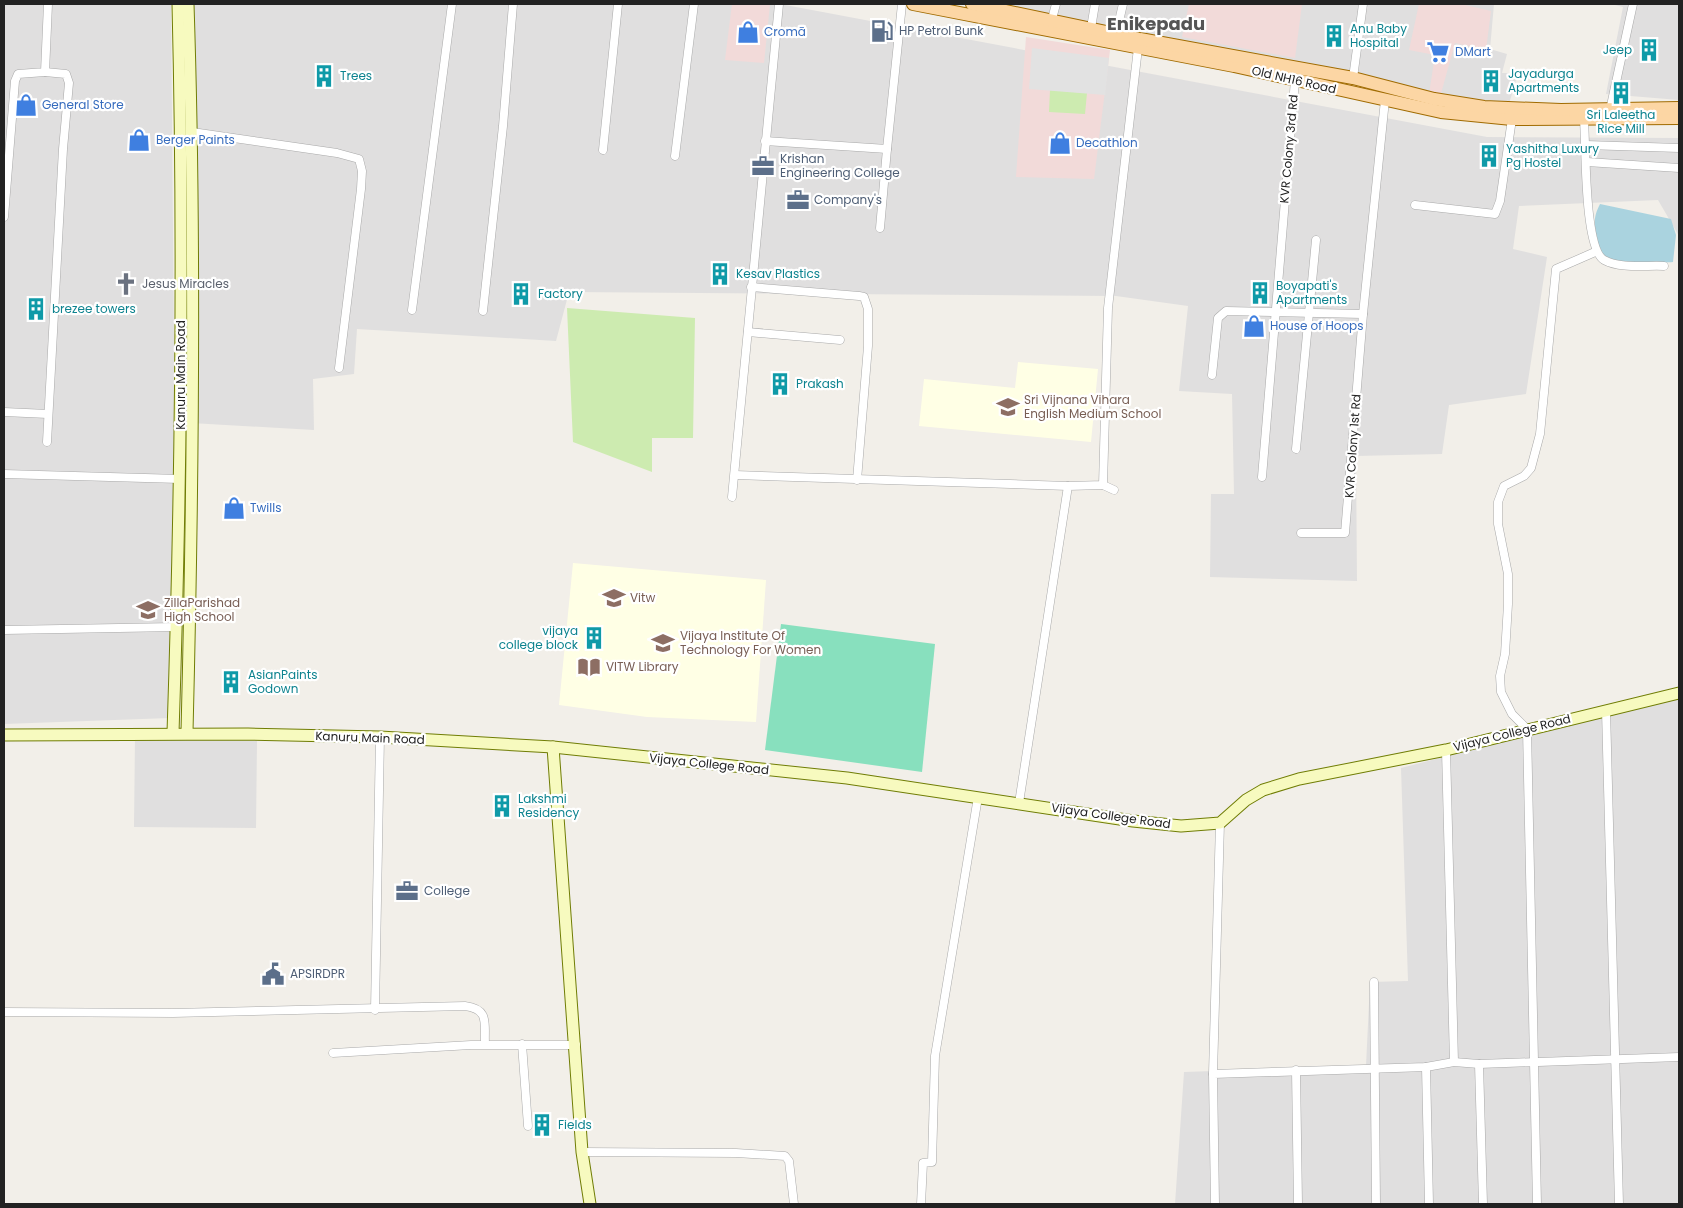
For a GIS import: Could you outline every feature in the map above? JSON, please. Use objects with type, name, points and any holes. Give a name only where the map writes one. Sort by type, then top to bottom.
[{"type":"main road","name":"Kanuru Main Road","points":[[178,4],[190,565],[186,732]]},
{"type":"main road","name":"Kanuru Main Road","points":[[188,4],[192,132],[173,733],[380,737],[553,747]]},
{"type":"main road","name":"Old NH16 Road","points":[[913,4],[1295,80],[1441,112],[1512,119],[1679,118]]},
{"type":"main road","name":"Old NH16 Road","points":[[972,4],[1116,34],[1353,78],[1434,99],[1484,107],[1562,110],[1679,108]]},
{"type":"main road","points":[[178,564],[190,565]]},
{"type":"main road","name":"Vijaya College Road","points":[[553,747],[848,778],[1133,821],[1181,826],[1220,823],[1246,800],[1272,787],[1299,779],[1446,750],[1527,728],[1679,693]]},
{"type":"main road","points":[[4,735],[173,733]]},
{"type":"main road","points":[[553,747],[576,1045],[582,1152],[590,1204]]},
{"type":"street","points":[[45,72],[48,4]]},
{"type":"street","points":[[412,310],[452,4]]},
{"type":"street","points":[[483,311],[503,126],[513,4]]},
{"type":"street","points":[[603,150],[618,4]]},
{"type":"street","points":[[675,156],[694,4]]},
{"type":"street","points":[[732,497],[748,332],[750,287],[779,4]]},
{"type":"street","points":[[880,228],[902,4]]},
{"type":"street","points":[[1052,20],[1056,4]]},
{"type":"street","points":[[1091,28],[1096,4]]},
{"type":"street","points":[[1116,34],[1123,4]]},
{"type":"street","points":[[1353,78],[1363,4]]},
{"type":"street","points":[[1610,110],[1633,4]]},
{"type":"street","points":[[1103,485],[1108,308],[1138,48]]},
{"type":"street","points":[[4,217],[15,81],[18,74],[45,72],[66,74],[69,83],[62,159],[46,442]]},
{"type":"street","name":"KVR Colony 3rd Rd","points":[[1262,477],[1295,80]]},
{"type":"street","points":[[1212,375],[1218,318],[1221,313],[1230,310],[1363,314],[1385,100]]},
{"type":"street","points":[[1415,205],[1495,214],[1500,201],[1512,119]]},
{"type":"street","points":[[1584,120],[1589,221],[1595,252],[1603,260],[1614,264],[1664,266]]},
{"type":"street","points":[[192,132],[337,153],[359,159],[362,171],[361,189],[338,368]]},
{"type":"street","points":[[765,141],[888,149]]},
{"type":"street","points":[[1586,145],[1679,148]]},
{"type":"street","points":[[1587,162],[1679,168]]},
{"type":"street","points":[[1296,449],[1307,312],[1316,240]]},
{"type":"street","points":[[1537,1204],[1527,728],[1512,714],[1501,692],[1500,676],[1505,654],[1508,574],[1498,524],[1498,502],[1504,486],[1524,476],[1531,468],[1540,434],[1556,269],[1595,252]]},
{"type":"street","points":[[750,287],[859,296],[866,300],[868,309],[868,346],[857,480]]},
{"type":"street","name":"KVR Colony 1st Rd","points":[[1301,534],[1345,533],[1363,314]]},
{"type":"street","points":[[748,332],[840,340]]},
{"type":"street","points":[[4,412],[48,414]]},
{"type":"street","points":[[4,474],[180,479]]},
{"type":"street","points":[[735,475],[1068,486],[1103,485],[1114,490]]},
{"type":"street","points":[[1019,803],[1068,486]]},
{"type":"street","points":[[4,630],[176,627]]},
{"type":"street","points":[[1606,710],[1619,1204]]},
{"type":"street","points":[[375,1010],[380,737]]},
{"type":"street","points":[[1446,750],[1454,1062]]},
{"type":"street","points":[[922,1204],[923,1163],[932,1162],[936,1056],[978,797]]},
{"type":"street","points":[[1215,1204],[1213,1074],[1220,823]]},
{"type":"street","points":[[1374,982],[1373,1068],[1376,1204]]},
{"type":"street","points":[[4,1012],[174,1013],[375,1010],[465,1006],[479,1009],[484,1019],[485,1044]]},
{"type":"street","points":[[333,1053],[485,1044],[576,1045]]},
{"type":"street","points":[[522,1044],[528,1126]]},
{"type":"street","points":[[1213,1074],[1426,1067],[1454,1062],[1479,1064],[1679,1057]]},
{"type":"street","points":[[1479,1064],[1483,1204]]},
{"type":"street","points":[[1426,1067],[1429,1204]]},
{"type":"street","points":[[1296,1070],[1298,1204]]},
{"type":"street","points":[[582,1152],[736,1153],[784,1156],[789,1161],[794,1204]]},
{"type":"shaded area","points":[[4,4],[171,4],[175,463],[170,718],[4,724]]},
{"type":"shaded area","points":[[193,4],[780,4],[1487,137],[1679,138],[1679,236],[1658,200],[1519,206],[1513,249],[1547,257],[1526,394],[1449,405],[1442,454],[1356,456],[1357,581],[1210,577],[1211,494],[1234,494],[1232,394],[1179,391],[1188,306],[1116,296],[569,292],[556,341],[357,329],[354,374],[313,379],[314,430],[191,423]]},
{"type":"shaded area","name":"Cromā","points":[[732,4],[770,4],[764,63],[725,60]]},
{"type":"shaded area","points":[[1001,4],[1494,4],[1490,49],[1507,54],[1502,73],[1518,73],[1509,104],[1480,103]]},
{"type":"shaded area","points":[[1189,4],[1302,4],[1295,58],[1182,37]]},
{"type":"shaded area","name":"DMart","points":[[1419,4],[1461,4],[1491,11],[1486,50],[1455,43],[1440,97],[1429,94],[1435,55],[1409,50]]},
{"type":"shaded area","points":[[1611,4],[1679,4],[1679,100],[1606,94],[1623,7]]},
{"type":"shaded area","points":[[1026,37],[1110,50],[1094,179],[1016,177]]},
{"type":"shaded area","points":[[1032,48],[1109,58],[1105,95],[1029,89]]},
{"type":"shaded area","name":"Sri Vijnana Vihara English Medium School","points":[[1018,362],[1098,369],[1091,442],[919,426],[924,379],[1015,388]]},
{"type":"shaded area","name":"Vijaya Institute Of Technology For Women","points":[[573,563],[766,580],[756,722],[647,717],[559,705]]},
{"type":"shaded area","points":[[1679,696],[1679,1204],[1175,1204],[1184,1072],[1366,1066],[1370,982],[1408,981],[1401,768]]},
{"type":"shaded area","points":[[135,739],[257,741],[256,828],[134,827]]},
{"type":"green space","points":[[1050,90],[1087,93],[1085,114],[1049,112]]},
{"type":"green space","points":[[567,308],[695,318],[693,438],[652,438],[652,472],[573,442]]},
{"type":"green space","points":[[781,624],[935,644],[922,772],[765,750]]},
{"type":"water","points":[[1600,204],[1671,219],[1676,235],[1673,262],[1626,262],[1604,255],[1598,245],[1595,226]]},
{"type":"place","name":"HP Petrol Bunk","points":[[882,31]]},
{"type":"place","name":"Cromā","points":[[748,32]]},
{"type":"place","name":"Anu Baby Hospital","points":[[1334,36]]},
{"type":"place","name":"Jeep","points":[[1649,50]]},
{"type":"place","name":"DMart","points":[[1438,52]]},
{"type":"place","name":"Trees","points":[[324,76]]},
{"type":"place","name":"Jayadurga Apartments","points":[[1491,81]]},
{"type":"place","name":"Sri Laleetha Rice Mill","points":[[1621,93]]},
{"type":"place","name":"General Store","points":[[26,105]]},
{"type":"place","name":"Berger Paints","points":[[139,140]]},
{"type":"place","name":"Decathlon","points":[[1060,143]]},
{"type":"place","name":"Yashitha Luxury Pg Hostel","points":[[1489,156]]},
{"type":"place","name":"Krishan Engineering College","points":[[763,166]]},
{"type":"place","name":"Company's","points":[[798,200]]},
{"type":"place","name":"Kesav Plastics","points":[[720,274]]},
{"type":"place","name":"Jesus Miracles","points":[[126,284]]},
{"type":"place","name":"Boyapati's Apartments","points":[[1260,293]]},
{"type":"place","name":"Factory","points":[[521,294]]},
{"type":"place","name":"brezee towers","points":[[36,309]]},
{"type":"place","name":"House of Hoops","points":[[1254,326]]},
{"type":"place","name":"Prakash","points":[[780,384]]},
{"type":"place","name":"Sri Vijnana Vihara English Medium School","points":[[1008,407]]},
{"type":"place","name":"Twills","points":[[234,508]]},
{"type":"place","name":"Vitw","points":[[614,598]]},
{"type":"place","name":"ZillaParishad High School","points":[[148,610]]},
{"type":"place","name":"vijaya college block","points":[[594,638]]},
{"type":"place","name":"Vijaya Institute Of Technology For Women","points":[[663,643]]},
{"type":"place","name":"VITW Library","points":[[589,667]]},
{"type":"place","name":"AsianPaints Godown","points":[[231,682]]},
{"type":"place","name":"Lakshmi Residency","points":[[502,806]]},
{"type":"place","name":"College","points":[[407,891]]},
{"type":"place","name":"APSIRDPR","points":[[273,974]]},
{"type":"place","name":"Fields","points":[[542,1125]]},
{"type":"district","name":"Enikepadu","points":[[1156,24]]}]
